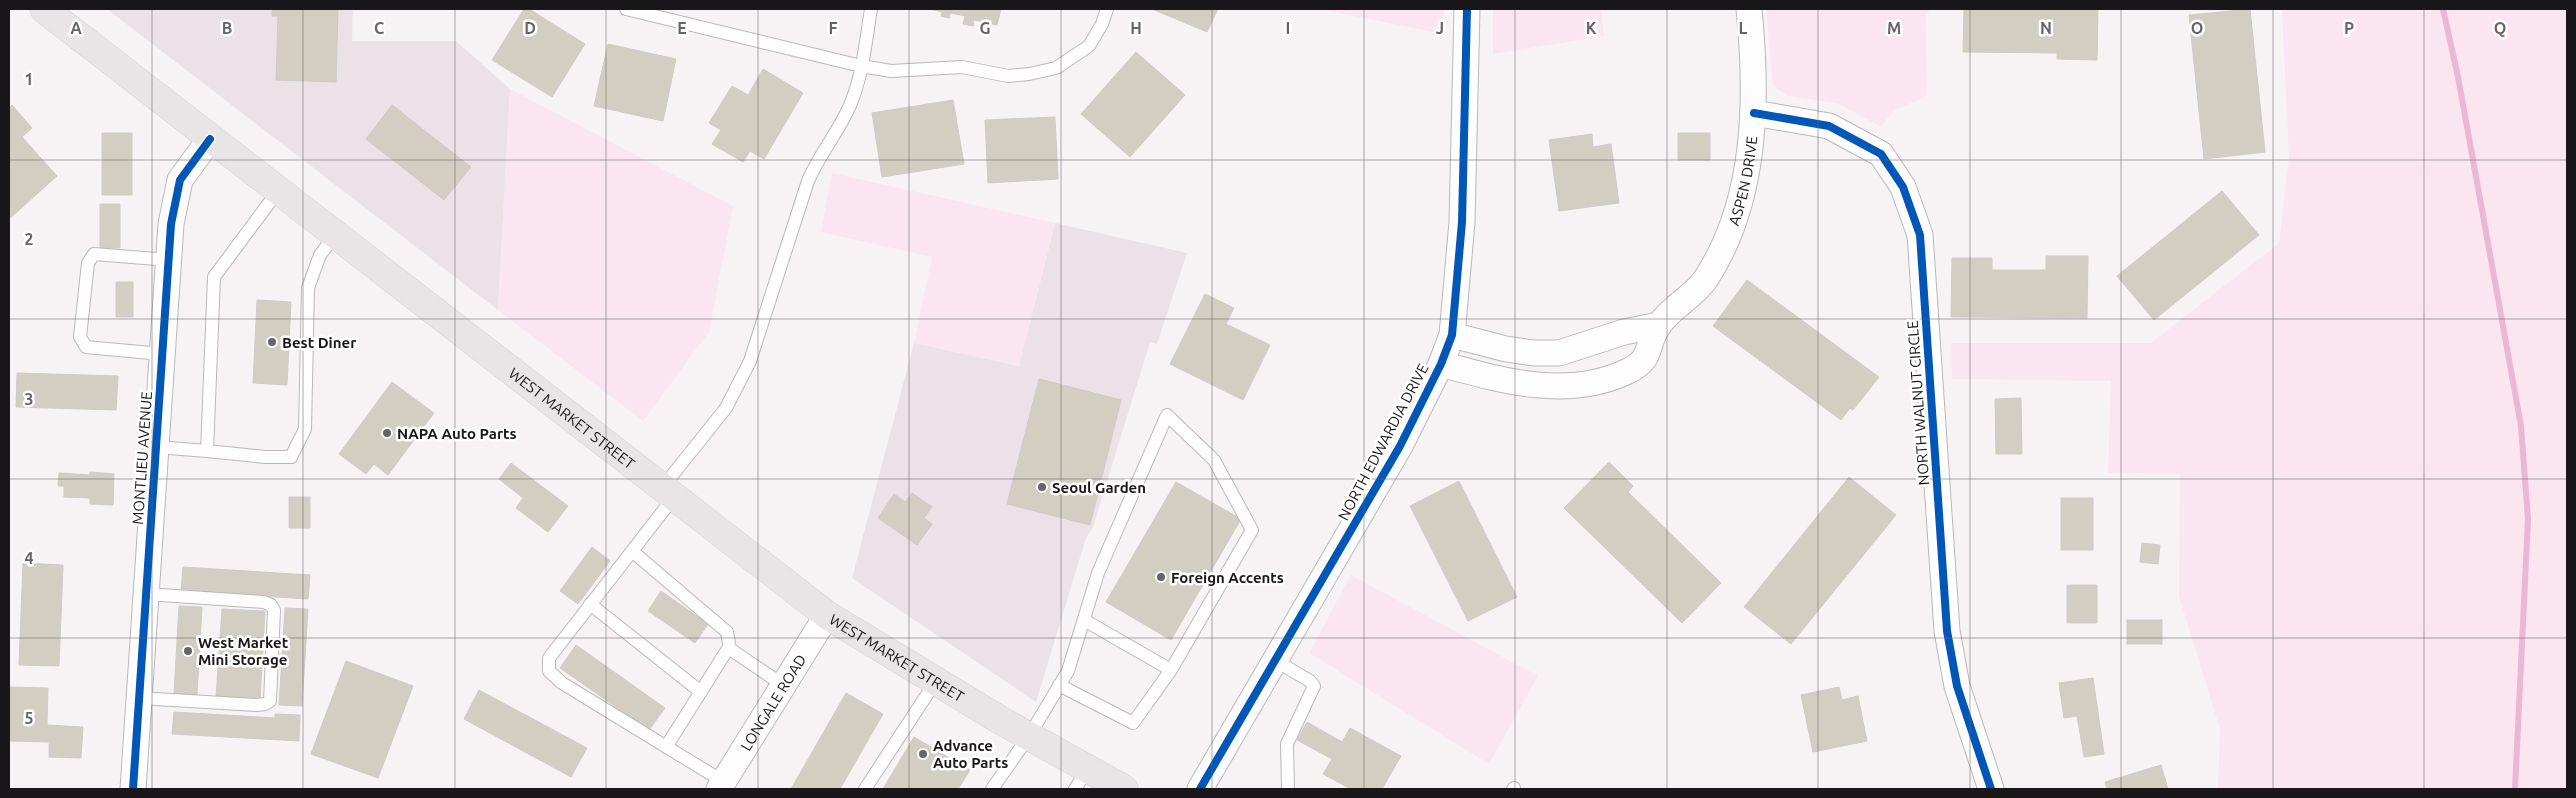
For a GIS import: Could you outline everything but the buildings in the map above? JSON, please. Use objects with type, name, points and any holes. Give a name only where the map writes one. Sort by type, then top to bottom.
[{"type":"main road","name":"WEST MARKET STREET","points":[[44,9],[827,615],[1029,736],[1081,779],[1124,789]]},
{"type":"street","name":"NORTH EDWARDIA DRIVE","points":[[1200,789],[1400,446],[1441,364],[1452,335],[1462,222],[1468,9]]},
{"type":"street","name":"ASPEN DRIVE","points":[[1441,364],[1524,384],[1552,386],[1604,380],[1626,372],[1644,361],[1659,325],[1703,282],[1722,252],[1734,226],[1748,158],[1754,113],[1753,51],[1749,9]]},
{"type":"street","name":"NORTH WALNUT CIRCLE","points":[[1754,113],[1829,126],[1882,154],[1903,187],[1914,212],[1920,235],[1947,631],[1957,686],[1991,789]]},
{"type":"street","name":"MONTLIEU AVENUE","points":[[133,789],[171,224],[180,180],[210,139]]},
{"type":"street","points":[[1452,335],[1506,349],[1534,353],[1559,353],[1624,332],[1659,325]]},
{"type":"street","name":"LONGALE ROAD","points":[[721,786],[827,615]]},
{"type":"lane","points":[[626,9],[862,66],[892,71],[962,67],[1008,76],[1056,68],[1089,46],[1102,24],[1107,9]]},
{"type":"lane","points":[[721,786],[666,747],[562,683],[549,671],[549,658],[632,551],[668,493],[726,408],[750,361],[808,181],[818,158],[851,102],[862,66],[871,9]]},
{"type":"lane","points":[[207,451],[214,277],[278,191]]},
{"type":"lane","points":[[156,446],[266,457],[291,457],[305,429],[308,288],[320,255],[335,236]]},
{"type":"lane","points":[[162,354],[86,347],[80,337],[88,263],[94,254],[169,260]]},
{"type":"lane","points":[[992,789],[1029,736],[1059,685],[1068,671],[1098,573],[1167,415],[1214,460],[1252,530],[1171,670],[1133,723],[1059,685]]},
{"type":"lane","points":[[632,551],[727,632],[729,647],[666,747]]},
{"type":"lane","points":[[139,698],[257,705],[270,701],[274,610],[271,605],[264,602],[146,594]]},
{"type":"lane","points":[[590,604],[701,692]]},
{"type":"lane","points":[[1084,620],[1171,670]]},
{"type":"lane","points":[[729,647],[783,685]]},
{"type":"lane","points":[[1276,661],[1310,681],[1314,686],[1287,744],[1288,789]]},
{"type":"lane","points":[[865,789],[936,681]]},
{"type":"shaded area","points":[[107,9],[353,9],[352,41],[456,41],[510,89],[498,310]]},
{"type":"shaded area","points":[[1320,9],[1444,9],[1443,34]]},
{"type":"shaded area","points":[[1493,9],[1601,9],[1604,36],[1493,54]]},
{"type":"shaded area","points":[[1766,9],[1931,9],[1926,14],[1927,96],[1893,111],[1881,127],[1837,103],[1787,96],[1773,86]]},
{"type":"shaded area","points":[[2282,9],[2567,9],[2567,789],[2218,789],[2220,729],[2179,596],[2180,474],[2108,473],[2111,381],[1952,379],[1951,343],[2151,343],[2279,243],[2289,158]]},
{"type":"shaded area","points":[[510,89],[733,206],[709,332],[643,421],[498,310]]},
{"type":"shaded area","points":[[832,173],[1055,223],[1019,366],[914,343],[932,257],[821,232]]},
{"type":"shaded area","points":[[1055,223],[1187,253],[1157,344],[1150,342],[1093,527],[1086,538],[1036,702],[852,578],[914,343],[1019,366]]},
{"type":"shaded area","points":[[1351,575],[1538,676],[1489,764],[1309,653]]},
{"type":"waterway","points":[[2443,9],[2458,77],[2521,426],[2528,519],[2515,789]]},
{"type":"cycle path","points":[[1200,789],[1400,446],[1441,364],[1452,335],[1462,222],[1467,9]]},
{"type":"cycle path","points":[[1754,113],[1829,126],[1881,154],[1903,187],[1920,235],[1947,631],[1957,686],[1991,789]]},
{"type":"cycle path","points":[[133,789],[171,224],[180,180],[210,139]]},
{"type":"place","name":"Best Diner","points":[[272,342]]},
{"type":"place","name":"NAPA Auto Parts","points":[[387,433]]},
{"type":"place","name":"Seoul Garden","points":[[1042,487]]},
{"type":"place","name":"Foreign Accents","points":[[1161,577]]},
{"type":"place","name":"West Market Mini Storage","points":[[188,651]]},
{"type":"place","name":"Advance Auto Parts","points":[[923,754]]}]
